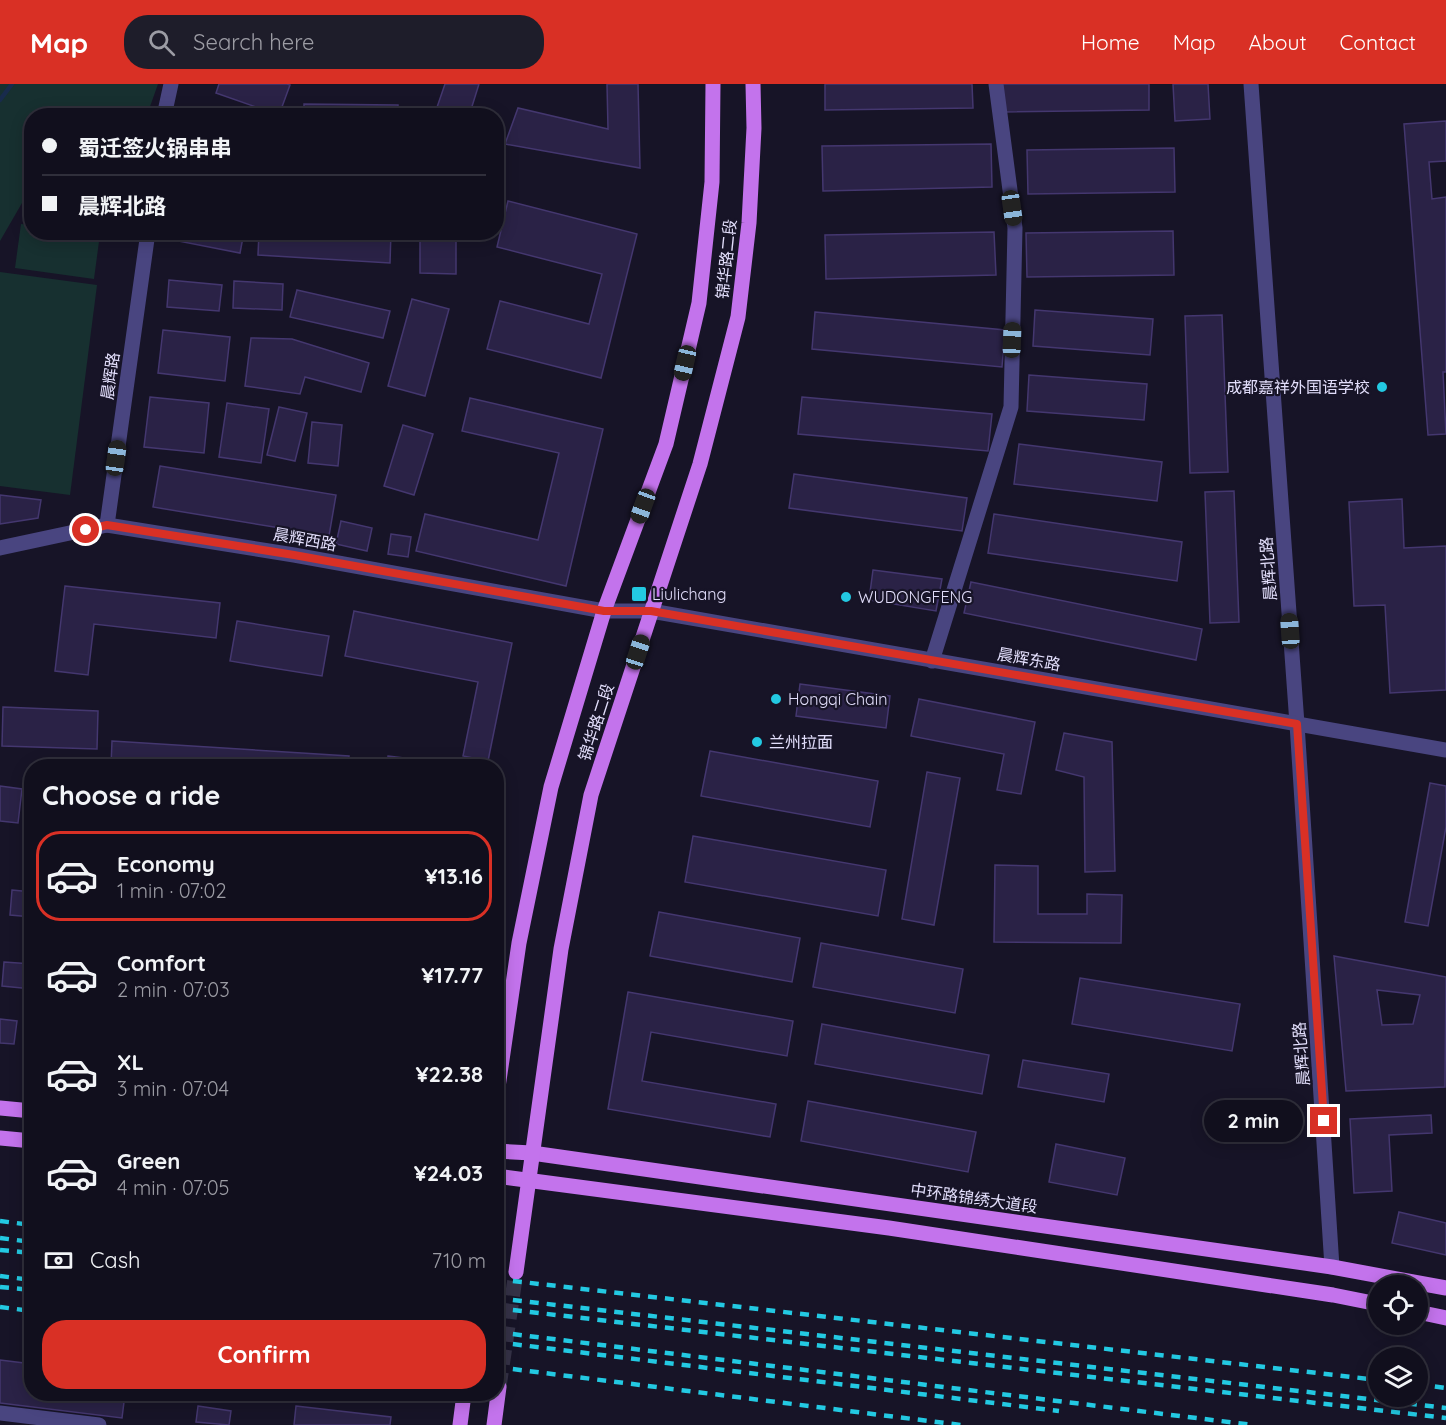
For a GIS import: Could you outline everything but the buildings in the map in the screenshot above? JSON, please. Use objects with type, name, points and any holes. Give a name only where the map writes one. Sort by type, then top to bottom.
[{"type":"main road","name":"锦华路二段","points":[[504,1046],[519,943],[551,787],[604,611],[666,444],[699,303],[712,182],[713,84]]},
{"type":"main road","name":"锦华路二段","points":[[516,1272],[561,949],[591,795],[700,464],[738,317],[749,223],[754,128],[753,84]]},
{"type":"main road","points":[[0,1108],[24,1110]]},
{"type":"main road","points":[[0,1138],[24,1140]]},
{"type":"main road","name":"中环路锦绣大道段","points":[[504,1151],[1332,1267],[1446,1288]]},
{"type":"main road","points":[[504,1177],[900,1230],[1368,1302]]},
{"type":"main road","points":[[1428,1314],[1446,1318]]},
{"type":"main road","points":[[460,1425],[463,1401]]},
{"type":"main road","points":[[494,1425],[498,1401]]},
{"type":"street","points":[[166,108],[171,84]]},
{"type":"street","points":[[932,661],[1011,407],[1015,228],[996,84]]},
{"type":"street","name":"晨辉北路","points":[[1251,84],[1297,724],[1332,1267]]},
{"type":"street","name":"晨辉路","points":[[107,525],[147,240]]},
{"type":"street","name":"晨辉西路","points":[[0,548],[107,525],[294,555],[604,611]]},
{"type":"street","name":"晨辉东路","points":[[604,611],[651,611],[1446,750]]},
{"type":"street","points":[[0,1413],[99,1425]]},
{"type":"green space","points":[[0,84],[158,84],[149,108],[24,108],[24,213],[22,213],[22,203],[0,241]]},
{"type":"green space","points":[[21,224],[24,224],[24,240],[99,240],[94,279],[15,268]]},
{"type":"green space","points":[[0,272],[97,285],[70,495],[0,486]]},
{"type":"waterway","points":[[0,100],[12,84]]},
{"type":"tunnel","points":[[504,1353],[516,1272]]},
{"type":"railway","points":[[0,1221],[24,1224]]},
{"type":"railway","points":[[0,1238],[24,1241]]},
{"type":"railway","points":[[0,1250],[24,1252]]},
{"type":"railway","points":[[0,1276],[24,1279]]},
{"type":"railway","points":[[504,1280],[1368,1379]]},
{"type":"railway","points":[[0,1287],[24,1289]]},
{"type":"railway","points":[[504,1299],[1446,1408]]},
{"type":"railway","points":[[0,1307],[24,1310]]},
{"type":"railway","points":[[504,1309],[1446,1418]]},
{"type":"railway","points":[[504,1333],[1253,1425]]},
{"type":"railway","points":[[504,1343],[1059,1411]]},
{"type":"railway","points":[[504,1368],[961,1425]]},
{"type":"railway","points":[[1428,1385],[1446,1388]]},
{"type":"place","name":"成都嘉祥外国语学校","points":[[1382,387]]},
{"type":"place","name":"Liulichang","points":[[639,594]]},
{"type":"place","name":"WUDONGFENG","points":[[846,597]]},
{"type":"place","name":"Hongqi Chain","points":[[776,699]]},
{"type":"place","name":"兰州拉面","points":[[757,742]]},
{"type":"route","points":[[86,530],[107,525],[294,555],[604,611],[651,611],[1297,724],[1324,1121]]}]
